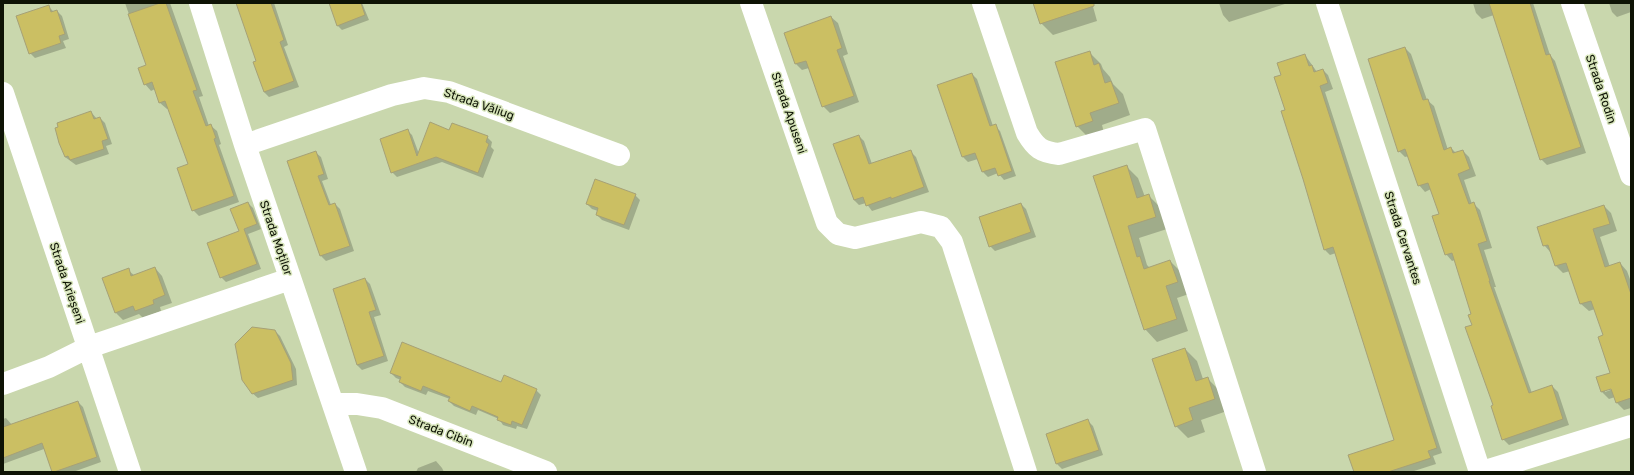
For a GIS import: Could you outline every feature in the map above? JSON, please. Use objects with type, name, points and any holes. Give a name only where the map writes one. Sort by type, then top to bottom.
[{"type":"street","name":"Strada Moților","points":[[200,3],[245,145],[356,472]]},
{"type":"street","name":"Strada Apuseni","points":[[751,3],[828,223],[838,234],[855,238],[922,222],[941,227],[952,242],[1026,472]]},
{"type":"street","points":[[983,3],[1027,134],[1035,146],[1047,153],[1059,154],[1145,129],[1255,472]]},
{"type":"street","name":"Strada Cervantes","points":[[1326,3],[1481,472]]},
{"type":"street","name":"Strada Rodin","points":[[1572,3],[1631,175]]},
{"type":"street","name":"Strada Văliug","points":[[245,145],[392,95],[424,88],[449,92],[619,154]]},
{"type":"street","name":"Strada Arieșeni","points":[[3,93],[130,472]]},
{"type":"street","points":[[3,384],[49,367],[89,347],[290,279]]},
{"type":"street","name":"Strada Cibin","points":[[333,404],[357,404],[382,408],[546,472]]},
{"type":"street","points":[[1481,472],[1631,426]]},
{"type":"building","points":[[160,3],[166,3],[197,90],[193,91],[206,126],[211,124],[216,138],[214,139],[234,196],[192,211],[177,168],[188,164],[165,101],[159,103],[152,82],[144,85],[138,68],[146,65],[128,14]]},
{"type":"building","points":[[236,3],[271,3],[284,40],[280,42],[294,81],[264,92],[253,62],[256,61]]},
{"type":"building","points":[[329,3],[361,3],[365,15],[337,26]]},
{"type":"building","points":[[1033,3],[1094,3],[1094,6],[1040,24]]},
{"type":"building","points":[[1489,3],[1530,3],[1546,55],[1550,54],[1581,147],[1540,160]]},
{"type":"building","points":[[49,5],[51,12],[57,10],[65,34],[59,36],[61,43],[29,54],[16,16]]},
{"type":"building","points":[[831,16],[842,48],[837,50],[854,96],[822,107],[806,61],[795,64],[784,33]]},
{"type":"building","points":[[1405,47],[1423,100],[1428,99],[1444,150],[1451,147],[1453,153],[1463,150],[1470,169],[1458,174],[1469,204],[1474,202],[1487,241],[1478,244],[1489,281],[1529,393],[1552,385],[1563,419],[1502,440],[1491,406],[1493,405],[1465,327],[1472,325],[1468,315],[1471,314],[1452,253],[1445,255],[1432,216],[1439,214],[1428,183],[1418,186],[1405,149],[1398,152],[1368,59]]},
{"type":"building","points":[[1090,51],[1094,65],[1099,63],[1105,83],[1111,81],[1119,103],[1090,113],[1093,121],[1076,127],[1055,62]]},
{"type":"building","points":[[1305,54],[1309,66],[1312,65],[1314,72],[1323,69],[1328,83],[1320,86],[1437,448],[1428,451],[1431,458],[1388,472],[1354,472],[1348,455],[1394,440],[1333,247],[1324,250],[1281,111],[1285,110],[1274,77],[1281,75],[1277,63]]},
{"type":"building","points":[[972,73],[990,126],[996,124],[1012,171],[998,176],[995,168],[982,172],[975,153],[962,157],[937,85]]},
{"type":"building","points":[[91,111],[94,119],[100,117],[108,139],[102,141],[104,149],[70,160],[68,156],[65,157],[59,143],[55,128],[58,127],[57,123]]},
{"type":"building","points":[[430,122],[449,130],[452,123],[488,136],[486,142],[489,144],[478,173],[436,157],[391,173],[380,139],[408,129],[417,156]]},
{"type":"building","points":[[859,135],[869,164],[911,150],[924,187],[866,206],[863,197],[854,200],[833,144]]},
{"type":"building","points":[[316,151],[324,174],[318,176],[329,205],[335,203],[350,246],[320,256],[287,161]]},
{"type":"building","points":[[1127,165],[1137,198],[1149,194],[1156,217],[1128,226],[1137,257],[1140,256],[1144,269],[1170,260],[1178,282],[1166,286],[1177,319],[1144,330],[1093,176]]},
{"type":"building","points":[[595,179],[636,194],[624,225],[596,215],[598,208],[586,204]]},
{"type":"building","points":[[248,202],[257,224],[244,229],[257,264],[220,278],[207,243],[239,231],[230,209]]},
{"type":"building","points":[[1021,203],[1031,232],[989,247],[979,217]]},
{"type":"building","points":[[1604,205],[1610,224],[1593,229],[1605,267],[1620,262],[1631,294],[1631,398],[1616,403],[1611,389],[1601,392],[1596,377],[1610,373],[1598,337],[1603,335],[1591,301],[1580,304],[1566,263],[1555,266],[1548,245],[1543,246],[1537,227]]},
{"type":"building","points":[[155,267],[165,295],[153,300],[154,304],[135,311],[133,306],[115,313],[102,278],[129,268],[131,276]]},
{"type":"building","points":[[365,278],[376,310],[369,312],[384,356],[357,365],[333,289]]},
{"type":"building","points":[[252,327],[275,330],[291,363],[293,380],[252,394],[242,380],[235,344]]},
{"type":"building","points":[[402,342],[501,382],[504,375],[537,389],[522,425],[512,421],[511,425],[497,420],[498,417],[472,406],[470,411],[448,401],[450,397],[423,386],[421,391],[399,382],[401,377],[390,373]]},
{"type":"building","points":[[1185,348],[1196,381],[1208,377],[1215,399],[1189,408],[1193,420],[1175,427],[1152,359]]},
{"type":"building","points":[[78,401],[97,457],[52,472],[42,443],[3,458],[3,427]]},
{"type":"building","points":[[1088,419],[1099,450],[1056,464],[1046,434]]}]
